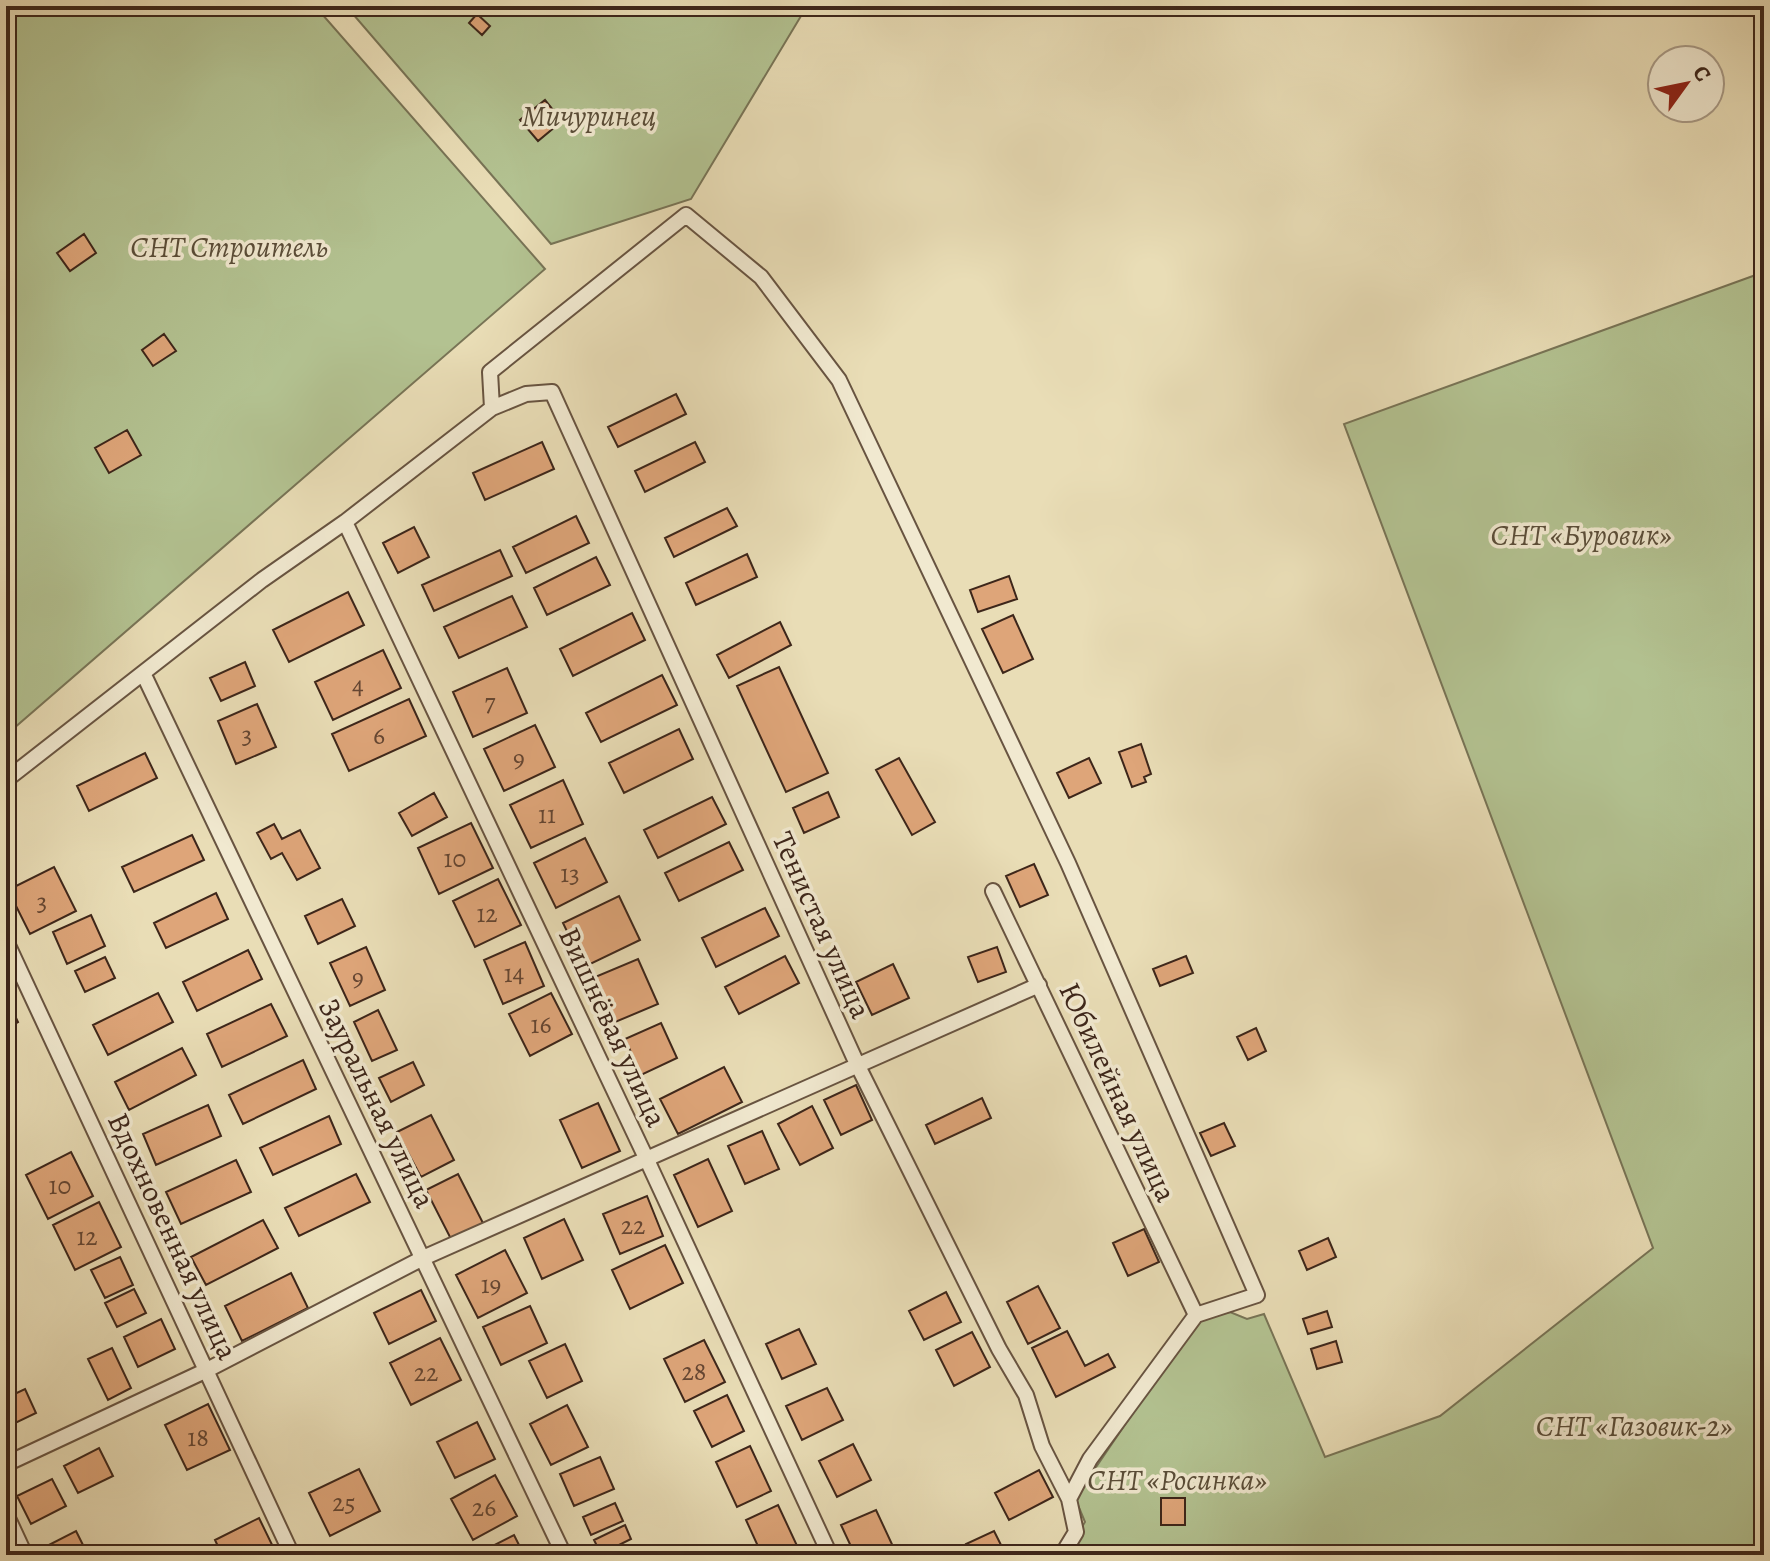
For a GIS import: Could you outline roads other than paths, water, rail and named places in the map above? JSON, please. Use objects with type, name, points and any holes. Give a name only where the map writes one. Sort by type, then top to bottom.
[{"type":"street","points":[[6,780],[262,580],[345,522],[492,408],[490,372],[686,215],[761,277],[839,380],[1068,863],[1257,1295],[1196,1315],[1090,1459],[1069,1499]]},
{"type":"street","name":"Тенистая улица","points":[[492,408],[526,394],[552,392],[857,1064],[999,1349],[1026,1395],[1042,1446],[1069,1499],[1076,1532],[1062,1555]]},
{"type":"street","name":"Вишнёвая улица","points":[[345,522],[830,1555]]},
{"type":"street","name":"Зауральная улица","points":[[143,673],[564,1555]]},
{"type":"street","name":"Юбилейная улица","points":[[993,891],[1196,1315]]},
{"type":"street","name":"Вдохновенная улица","points":[[6,941],[292,1555]]},
{"type":"street","points":[[6,1464],[207,1370],[423,1258],[1039,985]]},
{"type":"street","points":[[6,1514],[25,1555]]},
{"type":"park label","name":"Мичуринец","points":[[589,116]]},
{"type":"park label","name":"СНТ Строитель","points":[[229,247]]},
{"type":"park label","name":"СНТ «Буровик»","points":[[1581,535]]},
{"type":"park label","name":"СНТ «Газовик-2»","points":[[1634,1426]]},
{"type":"park label","name":"СНТ «Росинка»","points":[[1177,1480]]}]
